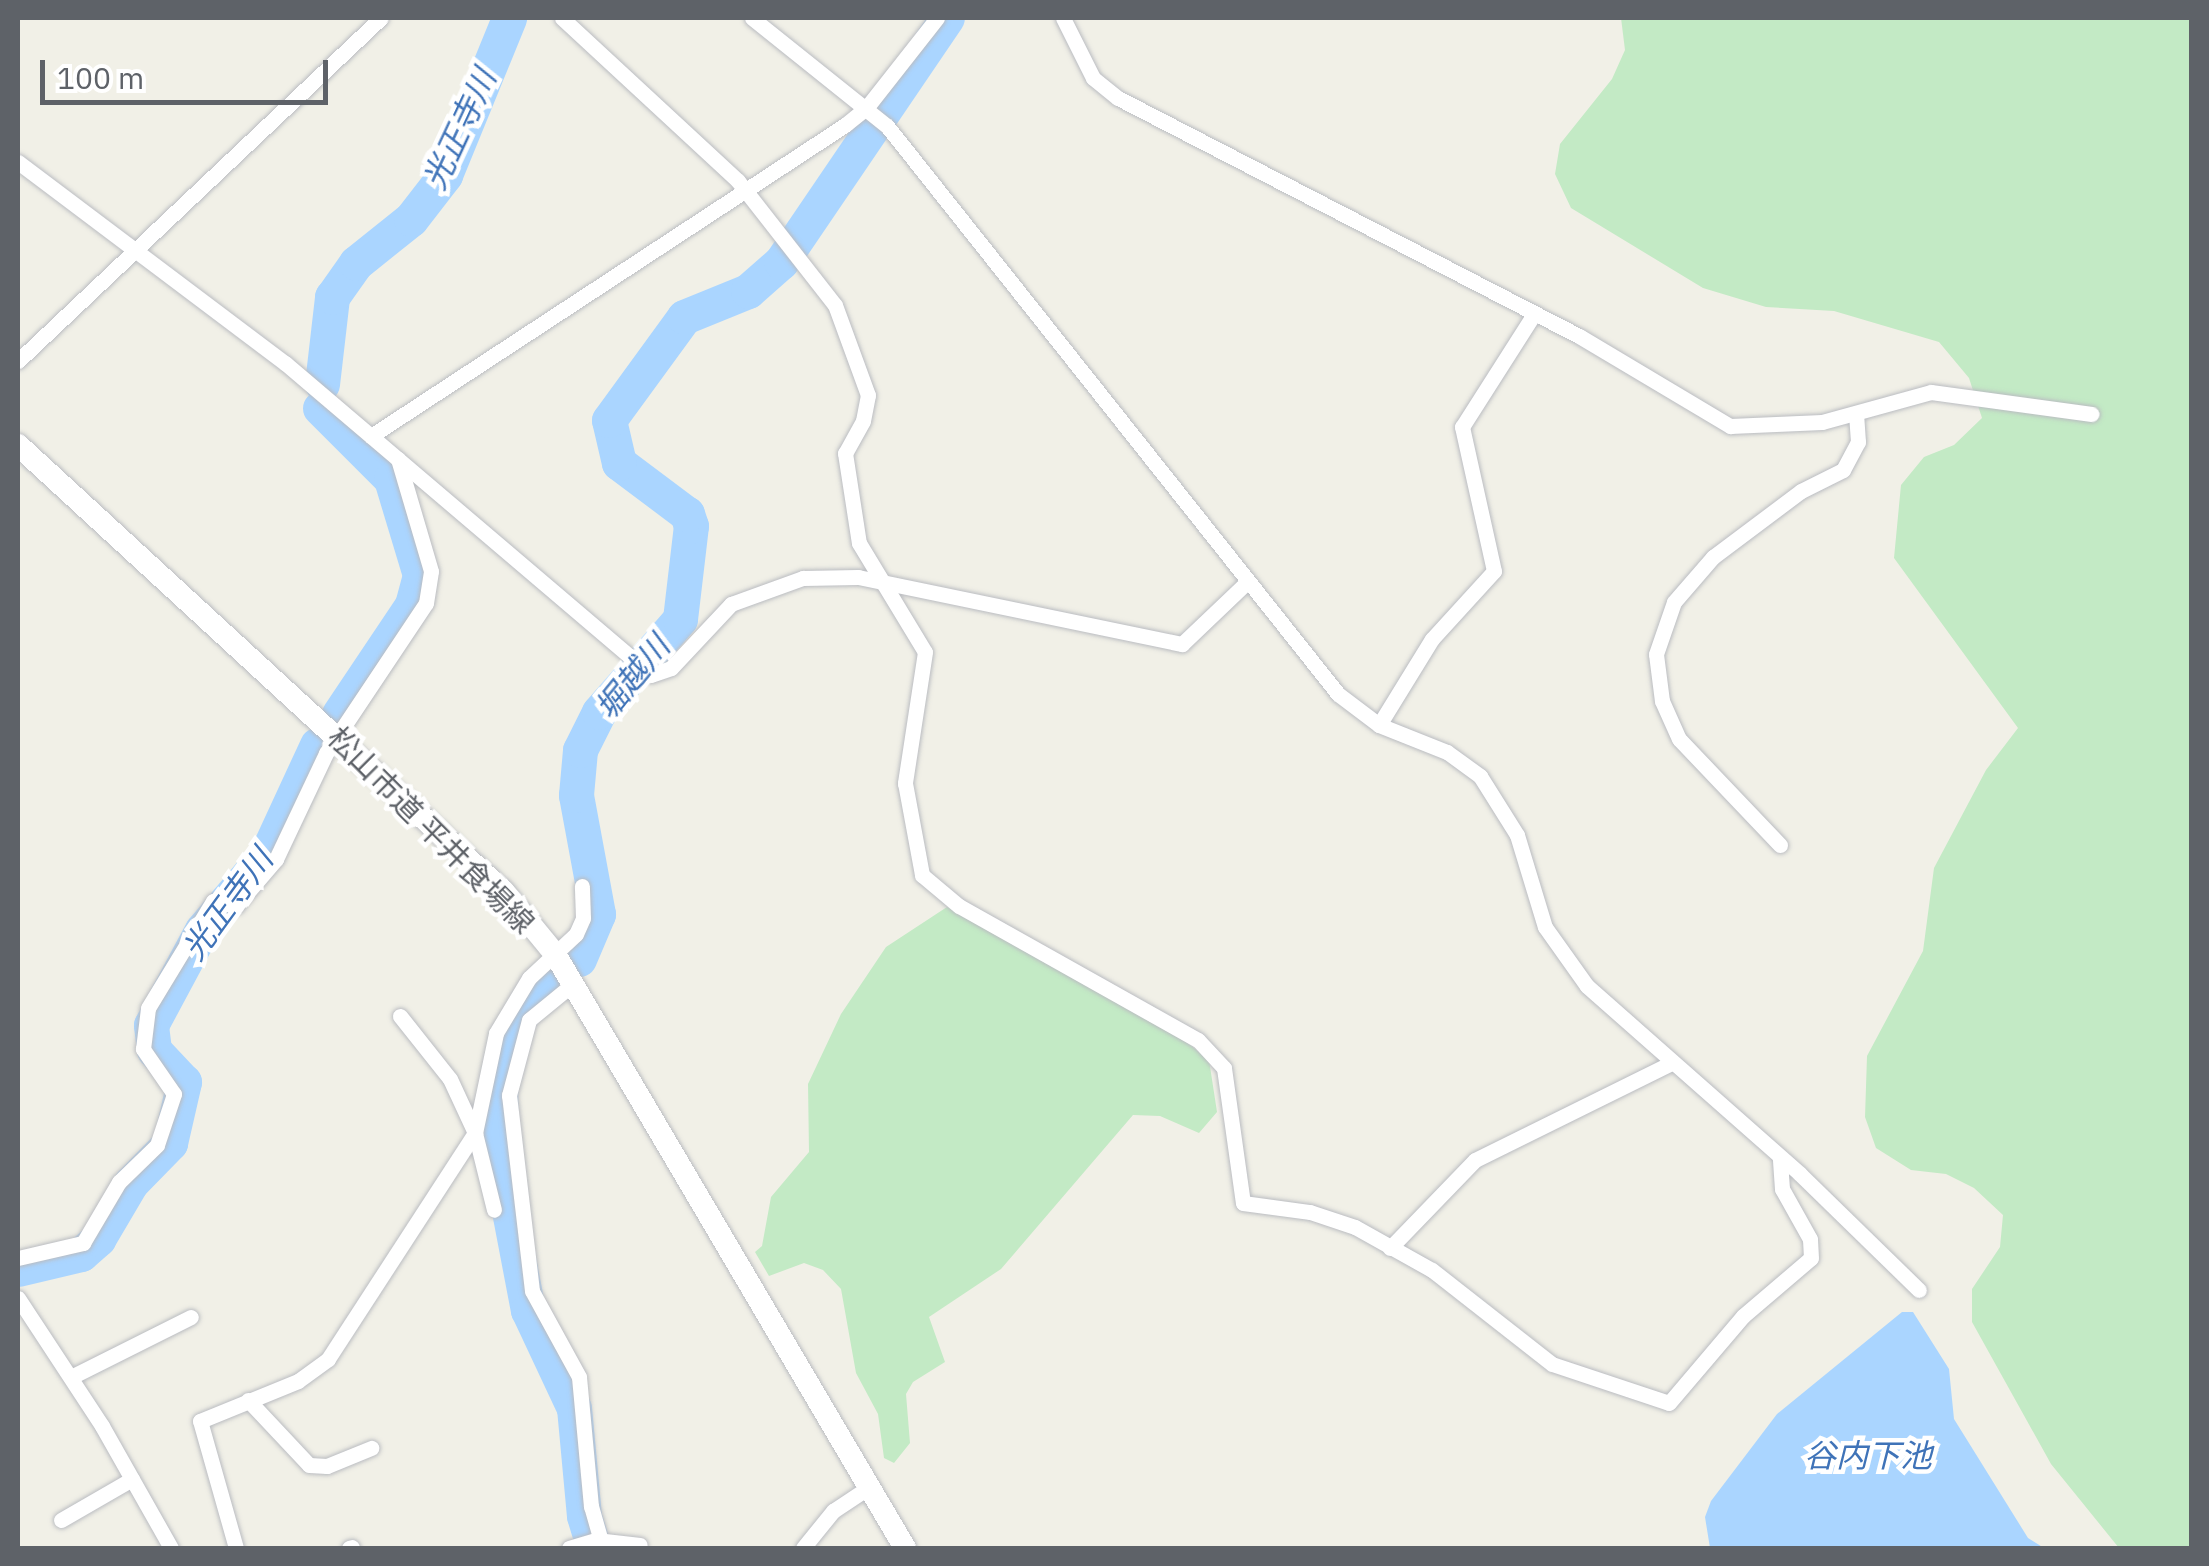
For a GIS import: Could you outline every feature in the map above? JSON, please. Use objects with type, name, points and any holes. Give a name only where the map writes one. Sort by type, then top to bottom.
[{"type":"street","points":[[18,361],[136,245],[381,18]]},
{"type":"street","points":[[562,18],[746,192],[835,305],[868,395],[864,421],[845,454],[846,476],[864,554],[925,652],[904,783],[922,875],[959,906],[1198,1040],[1224,1068],[1242,1204],[1338,1219],[1492,1312],[1552,1364],[1670,1402],[1743,1316],[1811,1258],[1810,1239],[1782,1189],[1780,1157]]},
{"type":"street","points":[[752,18],[887,126],[1316,671],[1379,724],[1447,752],[1494,793],[1517,835],[1535,904],[1561,954],[1671,1064],[1780,1157],[1919,1290]]},
{"type":"street","points":[[371,436],[870,110],[937,18]]},
{"type":"street","points":[[1063,18],[1093,78],[1118,98],[1534,314],[1730,426],[1752,430],[1856,414],[1931,392],[2092,414]]},
{"type":"street","points":[[18,162],[136,245],[371,436],[638,668],[672,668],[716,616],[750,593],[836,576],[1182,644],[1247,582]]},
{"type":"street","points":[[1379,724],[1432,638],[1494,572],[1462,427],[1534,314]]},
{"type":"street","points":[[1780,845],[1679,738],[1662,701],[1656,654],[1674,602],[1714,558],[1802,491],[1843,470],[1858,442],[1856,414]]},
{"type":"street","name":"松山市道 平井食場線","points":[[18,445],[504,892],[555,954],[905,1548]]},
{"type":"street","points":[[18,1258],[82,1243],[119,1182],[157,1146],[174,1094],[172,1084],[146,1058],[142,1025],[190,935],[213,901],[226,904],[276,859],[337,736],[426,603],[432,584],[398,459]]},
{"type":"street","points":[[236,1548],[200,1421],[298,1381],[328,1360],[474,1133],[487,1061],[511,1000],[584,918],[582,886]]},
{"type":"street","points":[[574,983],[540,1006],[518,1046],[508,1095],[512,1154],[532,1292],[578,1377],[590,1544],[640,1546]]},
{"type":"street","points":[[400,1016],[450,1079],[486,1156],[494,1210]]},
{"type":"street","points":[[1390,1248],[1475,1160],[1671,1064]]},
{"type":"street","points":[[486,1156],[512,1154]]},
{"type":"street","points":[[18,1298],[70,1377],[171,1548]]},
{"type":"street","points":[[70,1377],[191,1317]]},
{"type":"street","points":[[248,1400],[290,1452],[314,1468],[371,1448]]},
{"type":"street","points":[[61,1520],[132,1479]]},
{"type":"street","points":[[803,1548],[833,1511],[869,1487]]},
{"type":"green space","points":[[1621,18],[2191,18],[2191,1548],[2119,1548],[2051,1464],[1972,1322],[1972,1289],[2000,1247],[2003,1215],[1974,1188],[1946,1174],[1911,1170],[1876,1148],[1865,1117],[1867,1056],[1923,951],[1934,868],[1986,770],[2018,728],[1894,558],[1901,485],[1924,457],[1954,445],[1982,418],[1969,378],[1939,342],[1834,311],[1766,307],[1703,288],[1571,208],[1555,174],[1560,144],[1612,79],[1625,50]]},
{"type":"green space","points":[[947,907],[1162,1023],[1209,1060],[1217,1112],[1199,1133],[1160,1116],[1133,1115],[1001,1269],[929,1317],[945,1362],[913,1382],[906,1394],[910,1443],[894,1463],[884,1458],[878,1414],[856,1373],[841,1289],[823,1270],[804,1263],[769,1276],[755,1252],[762,1246],[771,1197],[809,1152],[808,1084],[841,1014],[886,947]]},
{"type":"water","name":"谷内下池","points":[[1902,1312],[1913,1312],[1949,1369],[1954,1419],[2028,1538],[2044,1548],[1710,1548],[1705,1517],[1711,1501],[1777,1414]]},
{"type":"waterway","name":"光正寺川","points":[[322,384],[332,297],[356,263],[411,219],[445,175],[509,18]]},
{"type":"waterway","name":"堀越川","points":[[579,959],[598,914],[576,795],[580,750],[599,712],[680,619],[691,526],[687,514],[619,463],[609,420],[684,317],[748,291],[781,262],[947,18]]},
{"type":"waterway","name":"光正寺川","points":[[320,408],[391,479],[420,575],[412,605],[339,714]]},
{"type":"waterway","name":"光正寺川","points":[[18,1269],[81,1254],[98,1239],[131,1183],[170,1143],[184,1082],[154,1050],[151,1025],[202,930],[267,853],[317,745]]},
{"type":"waterway","name":"堀越川","points":[[552,981],[526,1004],[506,1047],[500,1073],[501,1169],[528,1310],[574,1408],[584,1516],[594,1548]]}]
